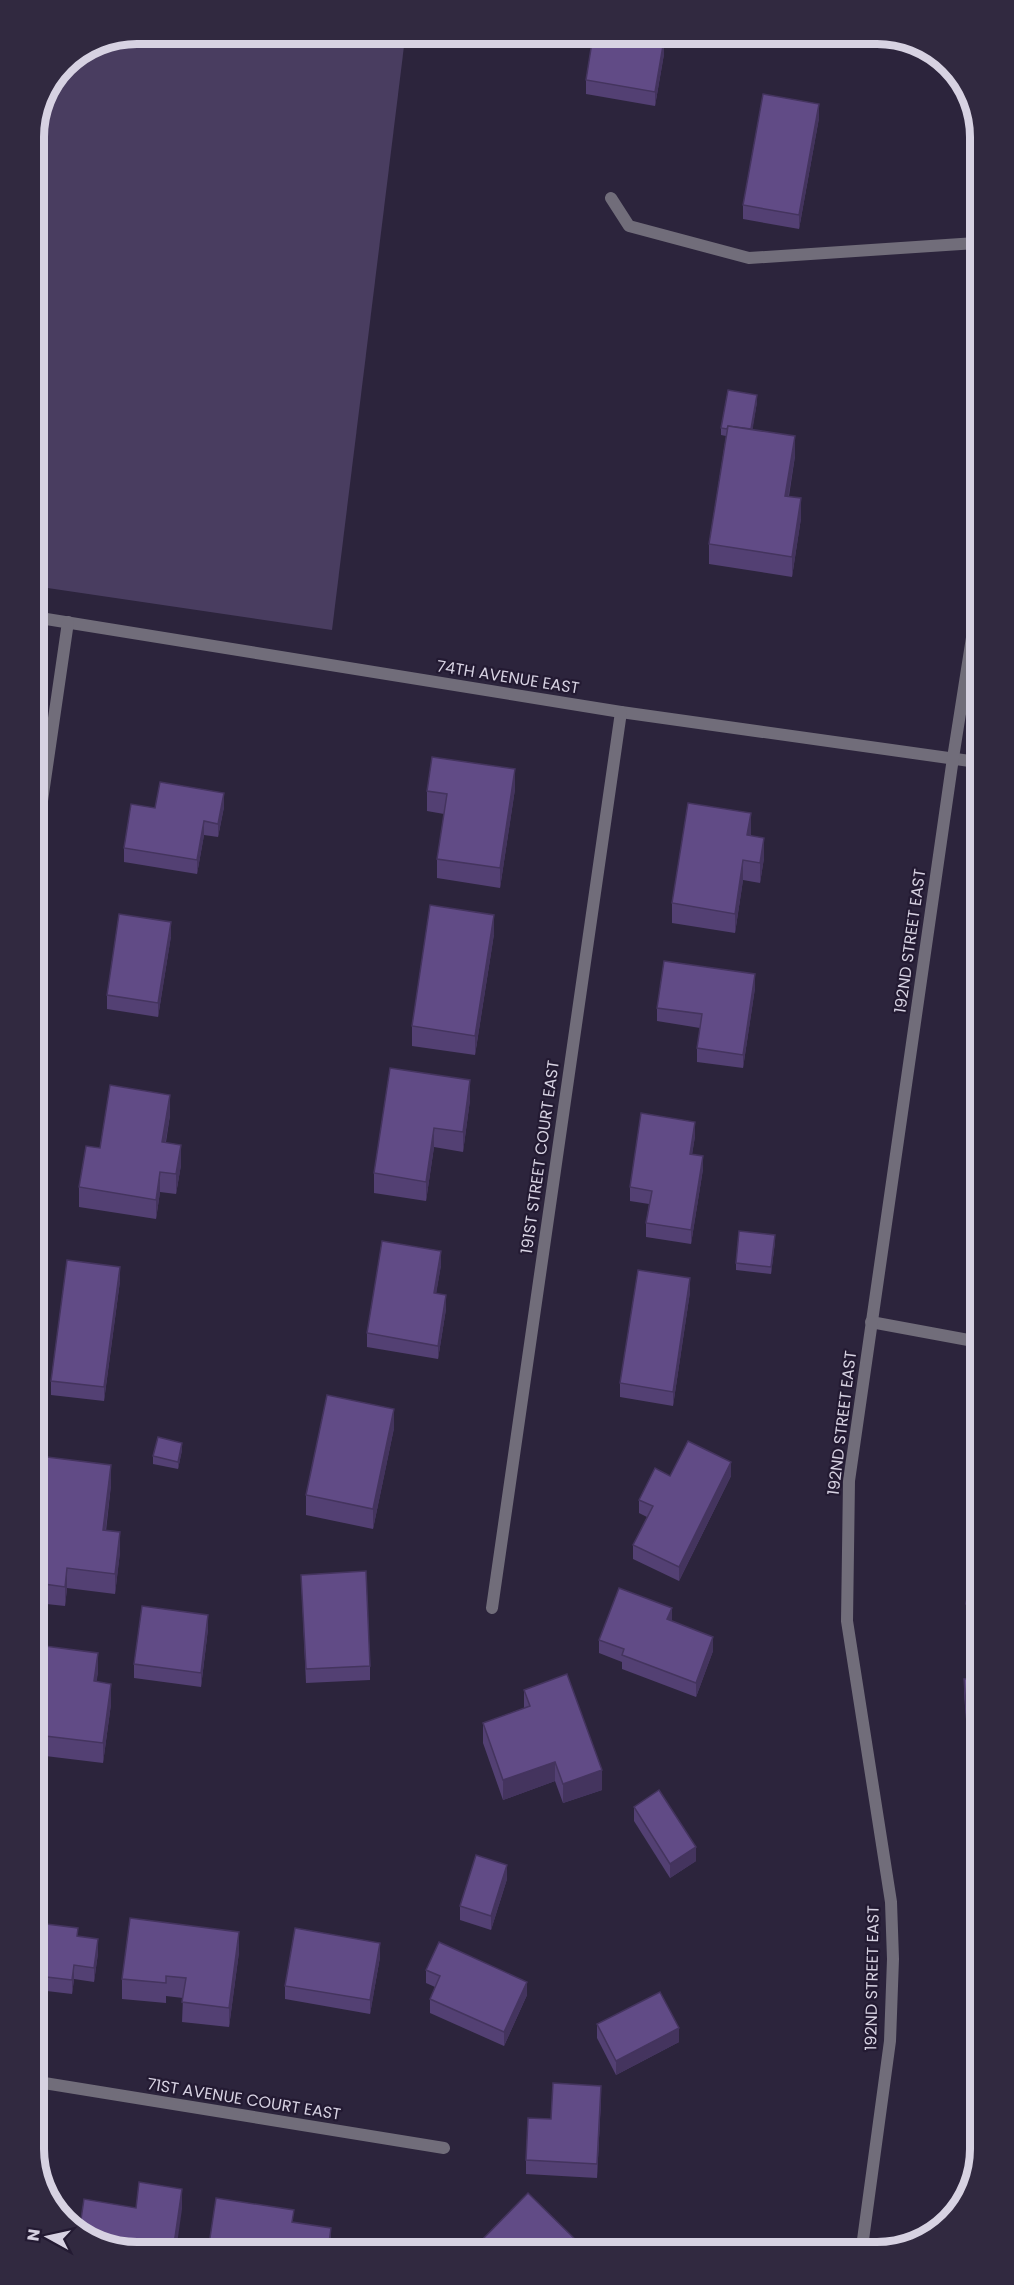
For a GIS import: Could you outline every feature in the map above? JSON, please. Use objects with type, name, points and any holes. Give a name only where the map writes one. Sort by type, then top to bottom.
[{"type":"street","points":[[611,198],[629,226],[749,258],[970,243]]},
{"type":"street","name":"74TH AVENUE EAST","points":[[44,618],[621,712],[970,761]]},
{"type":"street","points":[[44,787],[68,622]]},
{"type":"street","name":"192ND STREET EAST","points":[[863,2242],[890,2041],[893,1959],[891,1902],[847,1621],[849,1480],[970,650]]},
{"type":"street","name":"191ST STREET COURT EAST","points":[[492,1608],[621,712]]},
{"type":"street","points":[[871,1322],[970,1340]]},
{"type":"street","name":"71ST AVENUE COURT EAST","points":[[44,2083],[444,2148]]},
{"type":"shaded area","points":[[136,44],[404,44],[332,630],[44,587],[44,130],[53,95],[63,80],[75,67],[101,51],[118,45]]},
{"type":"building","points":[[592,44],[663,44],[655,92],[586,80]]},
{"type":"building","points":[[763,94],[819,104],[799,215],[743,205]]},
{"type":"building","points":[[728,390],[757,395],[751,429],[728,426],[727,429],[721,428]]},
{"type":"building","points":[[728,426],[795,436],[785,496],[801,498],[792,557],[709,544]]},
{"type":"building","points":[[432,757],[515,769],[500,868],[437,859],[447,794],[427,791]]},
{"type":"building","points":[[160,782],[224,793],[218,824],[204,821],[197,860],[124,848],[131,804],[155,808]]},
{"type":"building","points":[[688,803],[751,813],[747,835],[764,838],[760,863],[743,860],[735,914],[672,903]]},
{"type":"building","points":[[430,905],[494,915],[475,1036],[412,1026]]},
{"type":"building","points":[[119,914],[171,922],[158,1003],[107,995]]},
{"type":"building","points":[[664,961],[755,974],[743,1055],[697,1048],[702,1014],[657,1008]]},
{"type":"building","points":[[390,1068],[470,1080],[463,1132],[434,1128],[426,1182],[374,1173]]},
{"type":"building","points":[[110,1085],[170,1095],[162,1142],[181,1145],[176,1174],[160,1172],[156,1200],[79,1187],[86,1146],[100,1148]]},
{"type":"building","points":[[641,1113],[695,1122],[690,1154],[703,1156],[691,1230],[646,1223],[652,1191],[630,1187]]},
{"type":"building","points":[[739,1231],[775,1235],[771,1267],[736,1263]]},
{"type":"building","points":[[382,1241],[441,1251],[434,1293],[446,1295],[438,1346],[367,1333]]},
{"type":"building","points":[[67,1260],[120,1267],[104,1387],[51,1381]]},
{"type":"building","points":[[638,1270],[690,1278],[673,1392],[620,1383]]},
{"type":"building","points":[[327,1395],[394,1409],[373,1509],[306,1495]]},
{"type":"building","points":[[158,1437],[182,1443],[178,1462],[153,1456]]},
{"type":"building","points":[[688,1441],[731,1462],[679,1567],[633,1545],[653,1506],[639,1500],[655,1468],[670,1476]]},
{"type":"building","points":[[47,1457],[111,1465],[103,1530],[120,1532],[115,1574],[67,1568],[65,1587],[44,1584],[44,1481]]},
{"type":"building","points":[[366,1571],[370,1666],[306,1669],[301,1575]]},
{"type":"building","points":[[970,1580],[970,1605],[966,1604]]},
{"type":"building","points":[[619,1588],[672,1608],[667,1619],[713,1637],[696,1683],[622,1655],[624,1649],[599,1640]]},
{"type":"building","points":[[142,1606],[208,1615],[201,1673],[134,1664]]},
{"type":"building","points":[[44,1646],[98,1653],[94,1681],[111,1684],[103,1743],[44,1736]]},
{"type":"building","points":[[567,1674],[602,1770],[563,1784],[555,1762],[503,1780],[483,1723],[530,1706],[524,1690]]},
{"type":"building","points":[[964,1679],[970,1679],[970,1759]]},
{"type":"building","points":[[659,1790],[696,1847],[670,1864],[634,1807]]},
{"type":"building","points":[[476,1855],[507,1865],[491,1916],[460,1906]]},
{"type":"building","points":[[130,1918],[239,1932],[229,2008],[182,2002],[186,1978],[166,1976],[166,1983],[122,1979]]},
{"type":"building","points":[[44,1924],[78,1928],[77,1936],[98,1939],[94,1968],[74,1965],[72,1980],[44,1977]]},
{"type":"building","points":[[295,1928],[380,1943],[370,2000],[285,1986]]},
{"type":"building","points":[[439,1942],[527,1982],[504,2032],[430,1999],[440,1976],[426,1970]]},
{"type":"building","points":[[660,1992],[679,2028],[616,2061],[597,2024]]},
{"type":"building","points":[[553,2083],[601,2086],[597,2164],[526,2160],[528,2118],[551,2119]]},
{"type":"building","points":[[139,2182],[182,2189],[174,2241],[130,2241],[112,2238],[81,2222],[84,2199],[136,2208]]},
{"type":"building","points":[[528,2193],[577,2242],[480,2241]]},
{"type":"building","points":[[216,2198],[294,2210],[292,2222],[331,2228],[329,2241],[209,2241]]}]
